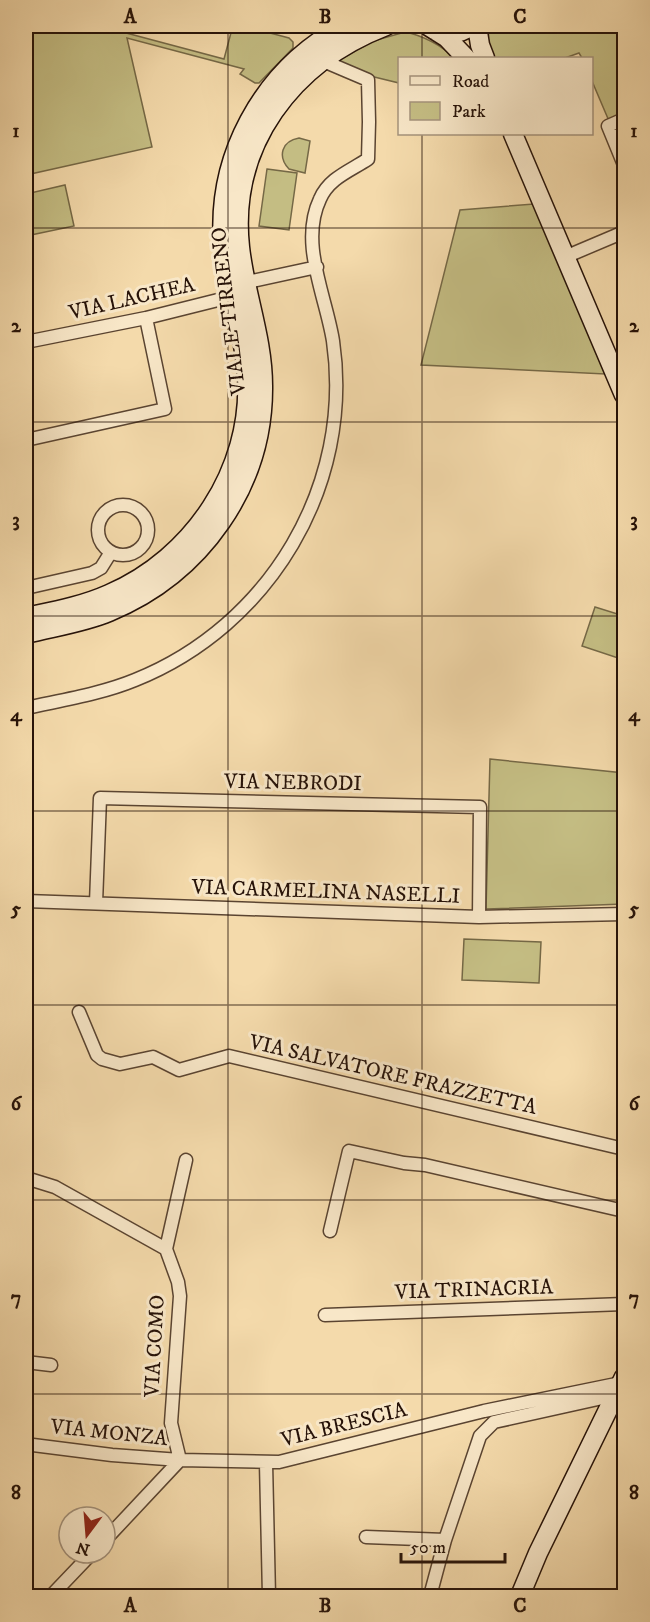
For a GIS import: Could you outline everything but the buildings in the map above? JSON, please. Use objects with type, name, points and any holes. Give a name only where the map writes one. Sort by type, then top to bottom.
[{"type":"street","name":"VIALE TIRRENO","points":[[239,289],[224,252],[224,201],[227,179],[240,139],[259,102],[285,69],[312,45],[344,26]]},
{"type":"street","name":"VIALE TIRRENO","points":[[26,634],[129,585],[162,563],[192,533],[214,504],[233,464],[241,436],[246,398],[247,380],[239,289],[240,206],[254,147],[270,116],[288,91],[321,60],[346,43],[386,26]]},
{"type":"street","points":[[429,27],[452,34],[471,26]]},
{"type":"street","points":[[477,26],[485,57]]},
{"type":"street","points":[[429,27],[447,38],[465,57]]},
{"type":"street","points":[[26,708],[117,686],[174,661],[207,640],[235,617],[263,588],[287,556],[315,501],[333,436],[336,387],[333,342],[316,267],[312,239],[313,226],[319,200],[334,179],[368,159],[369,122],[368,80],[321,60]]},
{"type":"street","points":[[624,119],[608,126],[624,165]]},
{"type":"street","points":[[513,135],[624,394]]},
{"type":"street","points":[[565,256],[624,232]]},
{"type":"street","name":"VIA LACHEA","points":[[26,342],[146,318],[316,267]]},
{"type":"street","points":[[26,440],[165,408],[146,318]]},
{"type":"street","points":[[129,506],[145,519],[148,529],[146,539],[140,548],[132,553],[122,555],[111,552],[103,546],[98,526],[109,509],[129,506]]},
{"type":"street","points":[[26,588],[92,573],[101,568],[111,552]]},
{"type":"street","name":"VIALE TIRRENO","points":[[26,617],[65,617]]},
{"type":"street","name":"VIA NEBRODI","points":[[96,903],[99,798],[480,807],[479,917]]},
{"type":"street","name":"VIA CARMELINA NASELLI","points":[[26,902],[479,917],[624,914]]},
{"type":"street","name":"VIA SALVATORE FRAZZETTA","points":[[79,1012],[97,1055],[110,1062],[120,1064],[153,1057],[179,1070],[229,1056],[624,1149]]},
{"type":"street","points":[[330,1232],[349,1151],[404,1163],[425,1165],[624,1211]]},
{"type":"street","points":[[26,1178],[55,1187],[166,1249],[186,1160]]},
{"type":"street","name":"VIA COMO","points":[[166,1249],[178,1282],[180,1296],[171,1423],[180,1460]]},
{"type":"street","name":"VIA TRINACRIA","points":[[325,1315],[624,1304]]},
{"type":"street","points":[[26,1362],[51,1365]]},
{"type":"street","points":[[430,1596],[445,1540],[480,1436],[486,1428],[494,1422],[620,1385]]},
{"type":"street","points":[[520,1596],[538,1553],[620,1385]]},
{"type":"street","name":"VIA BRESCIA","points":[[180,1460],[279,1462],[484,1411],[620,1385]]},
{"type":"street","name":"VIA MONZA","points":[[33,1445],[112,1455],[180,1460]]},
{"type":"street","points":[[117,1527],[180,1460]]},
{"type":"street","points":[[266,1463],[268,1596]]},
{"type":"street","points":[[366,1537],[445,1540]]},
{"type":"street","points":[[51,1596],[81,1565]]},
{"type":"green space","points":[[26,26],[100,26],[224,59],[232,29],[235,26],[244,26],[289,38],[293,42],[293,48],[259,83],[255,83],[240,74],[244,69],[127,38],[152,147],[26,175]]},
{"type":"green space","points":[[489,26],[624,26],[624,114],[609,121],[593,83],[593,57],[581,57],[579,53],[568,57],[493,57],[488,43]]},
{"type":"green space","points":[[405,32],[432,42],[452,57],[398,57],[398,83],[358,73],[334,63],[373,41]]},
{"type":"green space","points":[[299,138],[310,141],[305,173],[289,169],[282,154],[289,142]]},
{"type":"green space","points":[[267,169],[297,173],[289,230],[259,226]]},
{"type":"green space","points":[[65,185],[74,226],[26,236],[26,194]]},
{"type":"green space","points":[[534,204],[605,374],[421,365],[460,210]]},
{"type":"green space","points":[[595,607],[624,616],[624,660],[582,646]]},
{"type":"green space","points":[[490,759],[624,773],[624,904],[486,909]]},
{"type":"green space","points":[[464,939],[541,942],[539,983],[462,980]]}]
